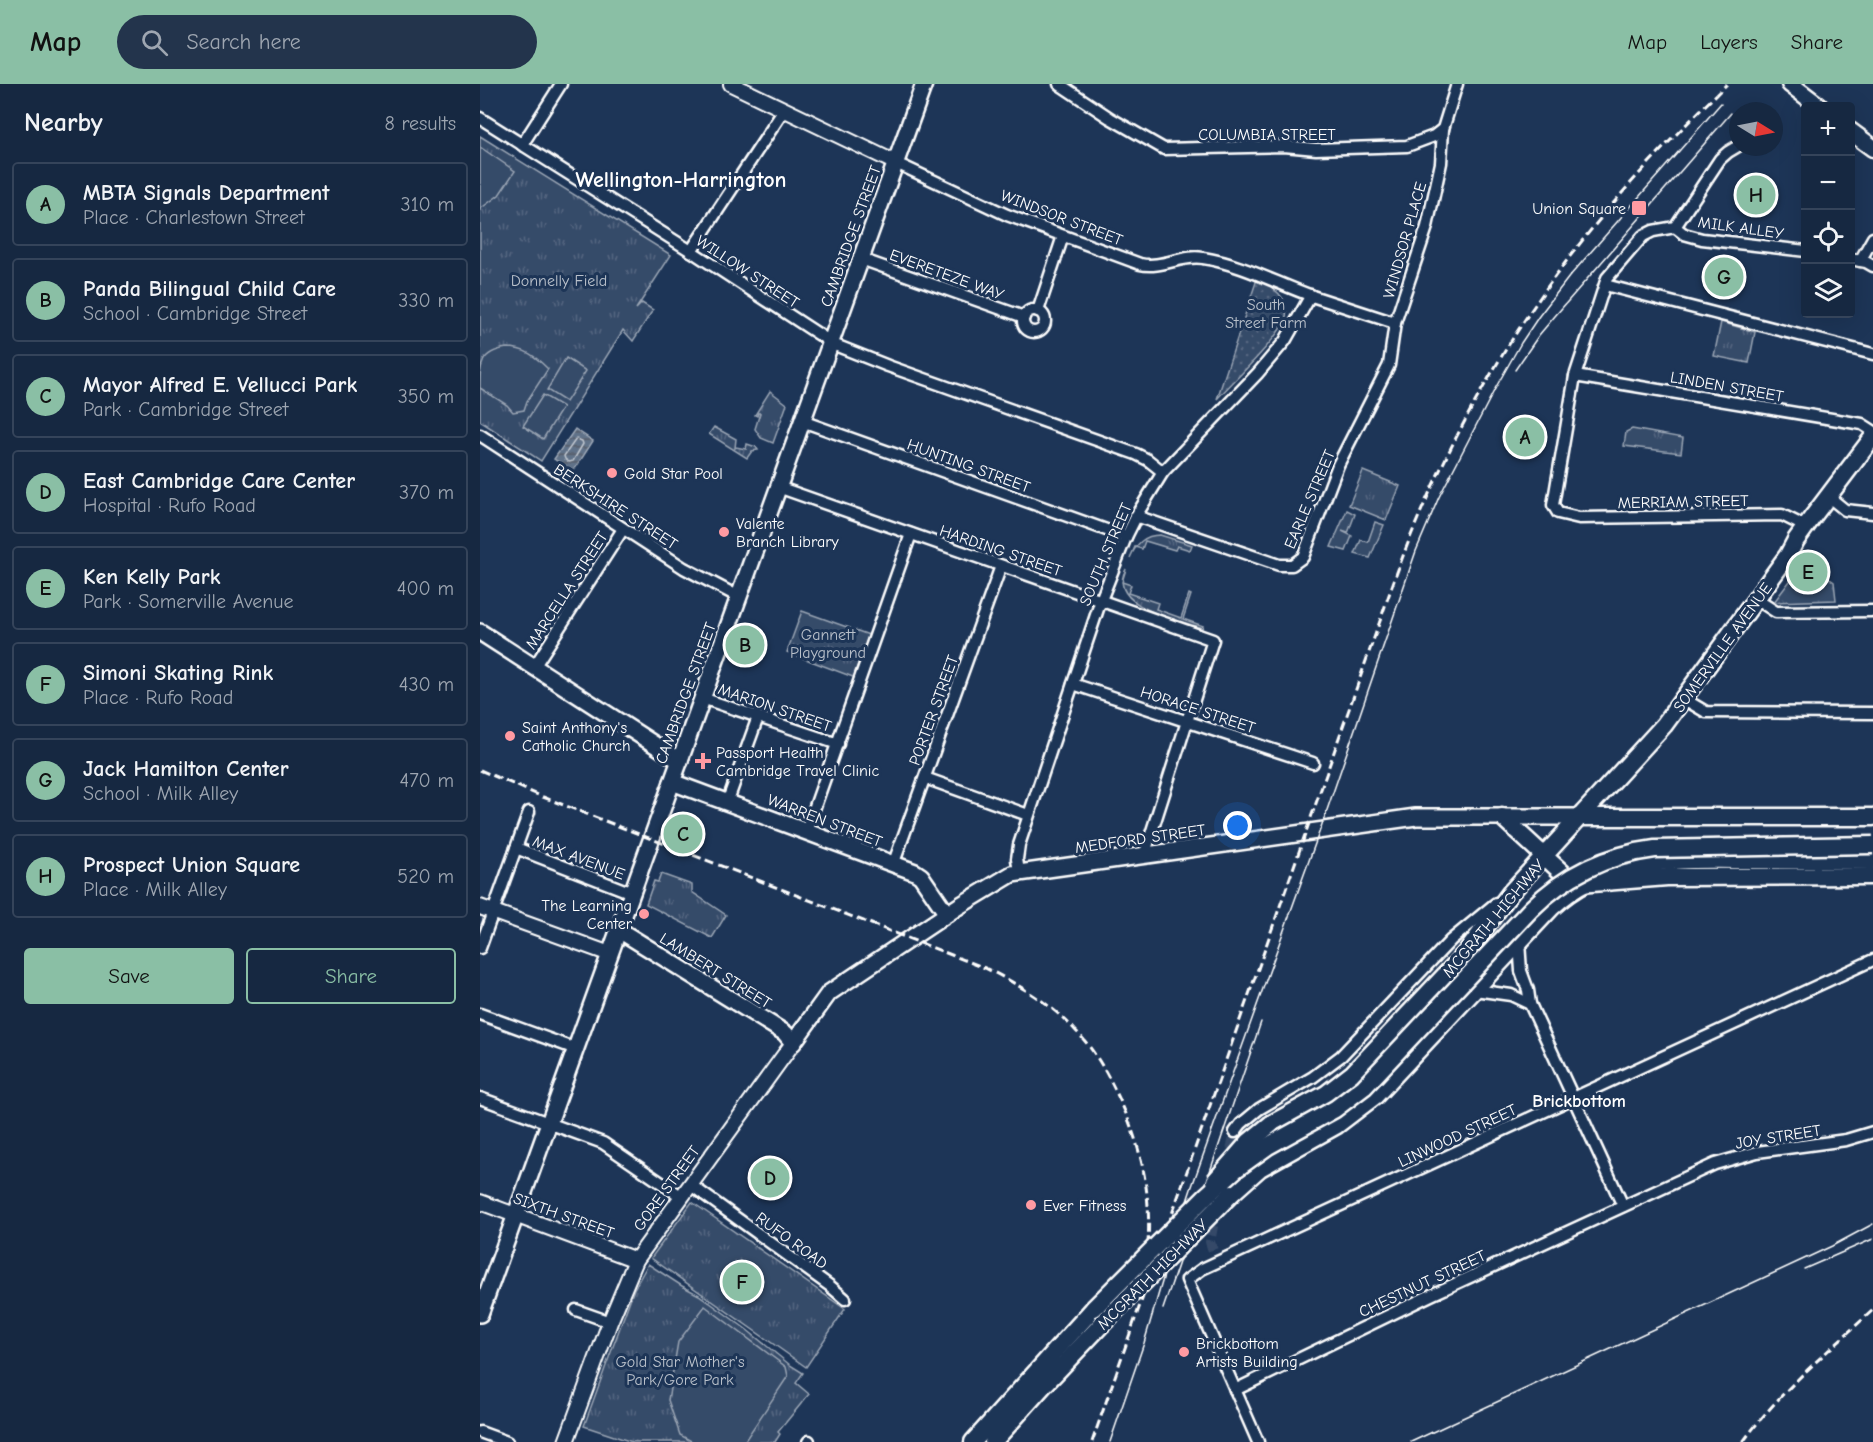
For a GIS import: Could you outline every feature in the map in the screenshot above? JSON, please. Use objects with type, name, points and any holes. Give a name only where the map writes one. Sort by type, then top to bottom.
[{"type":"main road","name":"CAMBRIDGE STREET","points":[[480,1314],[924,84]]},
{"type":"main road","points":[[1790,84],[1814,102]]},
{"type":"main road","points":[[1855,134],[1873,148]]},
{"type":"main road","name":"SOMERVILLE AVENUE","points":[[1580,817],[1664,726],[1788,555],[1806,526],[1873,437]]},
{"type":"main road","points":[[480,632],[680,761]]},
{"type":"main road","name":"WARREN STREET","points":[[672,782],[921,876],[947,914]]},
{"type":"main road","name":"MEDFORD STREET","points":[[844,983],[994,884],[1019,872],[1416,817],[1580,817]]},
{"type":"main road","points":[[1502,817],[1572,882],[1582,884],[1588,882]]},
{"type":"main road","points":[[1580,817],[1873,817]]},
{"type":"main road","name":"MCGRATH HIGHWAY","points":[[1189,1213],[1249,1142],[1271,1124],[1333,1089],[1359,1068],[1465,954],[1510,892],[1580,817]]},
{"type":"main road","name":"MCGRATH HIGHWAY","points":[[973,1442],[1094,1308],[1189,1213],[1252,1157],[1327,1114],[1358,1092],[1531,909],[1555,888],[1588,867],[1619,855],[1655,849],[1873,845]]},
{"type":"main road","name":"MCGRATH HIGHWAY","points":[[993,1442],[1102,1324],[1232,1193],[1260,1167],[1337,1125],[1368,1102],[1389,1083],[1556,903],[1588,882],[1622,868],[1658,861],[1873,860]]},
{"type":"main road","name":"MCGRATH HIGHWAY","points":[[1588,882],[1667,877],[1873,876]]},
{"type":"main road","name":"LAMBERT STREET","points":[[619,930],[784,1034],[793,1043]]},
{"type":"main road","name":"GORE STREET","points":[[793,1043],[829,993],[844,983]]},
{"type":"street","name":"WINDSOR STREET","points":[[731,84],[990,207],[1063,236],[1151,266],[1195,258],[1209,259],[1265,276],[1311,295],[1395,323]]},
{"type":"street","name":"COLUMBIA STREET","points":[[1059,84],[1110,118],[1164,149],[1284,146],[1316,149],[1407,146],[1434,136],[1443,129]]},
{"type":"street","points":[[1443,129],[1457,84]]},
{"type":"street","points":[[522,145],[557,86]]},
{"type":"street","points":[[691,251],[784,110]]},
{"type":"street","name":"WILLOW STREET","points":[[480,118],[831,342],[888,366],[1140,455],[1163,472]]},
{"type":"street","name":"WINDSOR PLACE","points":[[1395,323],[1427,227],[1441,163],[1443,129]]},
{"type":"street","points":[[1575,376],[1610,273],[1643,236],[1653,231],[1675,227],[1720,159],[1729,151]]},
{"type":"street","name":"MILK ALLEY","points":[[1675,227],[1684,234],[1702,239],[1801,251]]},
{"type":"street","name":"EVERETEZE WAY","points":[[861,260],[1024,318],[1026,330],[1039,332],[1046,321],[1045,316],[1038,311],[1063,236]]},
{"type":"street","points":[[1873,238],[1855,260],[1873,266]]},
{"type":"street","points":[[1605,285],[1873,354]]},
{"type":"street","name":"SOUTH STREET","points":[[1019,872],[1017,852],[1028,815],[1101,600],[1136,516],[1163,472],[1272,357],[1291,332],[1311,295]]},
{"type":"street","points":[[1024,318],[1029,311],[1038,311]]},
{"type":"street","name":"EARLE STREET","points":[[1136,516],[1281,566],[1298,562],[1307,549],[1338,465],[1389,365],[1395,323]]},
{"type":"street","name":"LINDEN STREET","points":[[1575,376],[1862,424],[1873,432]]},
{"type":"street","name":"MERRIAM STREET","points":[[1575,376],[1554,496],[1553,505],[1558,513],[1579,518],[1782,515],[1806,526]]},
{"type":"street","name":"HUNTING STREET","points":[[802,421],[1126,537]]},
{"type":"street","name":"BERKSHIRE STREET","points":[[480,435],[684,568],[739,597]]},
{"type":"street","name":"HARDING STREET","points":[[778,487],[1213,640],[1187,721]]},
{"type":"street","points":[[1829,497],[1845,510],[1873,513]]},
{"type":"street","name":"MARCELLA STREET","points":[[534,667],[623,529]]},
{"type":"street","points":[[807,832],[911,534]]},
{"type":"street","name":"PORTER STREET","points":[[893,865],[1001,566]]},
{"type":"street","points":[[1756,599],[1776,612],[1873,611]]},
{"type":"street","name":"HORACE STREET","points":[[1073,684],[1313,763]]},
{"type":"street","name":"MARION STREET","points":[[702,698],[838,744]]},
{"type":"street","points":[[1684,699],[1706,712],[1873,713]]},
{"type":"street","points":[[728,803],[758,717]]},
{"type":"street","points":[[1144,856],[1187,721]]},
{"type":"street","points":[[925,778],[1028,815]]},
{"type":"street","points":[[480,948],[487,909],[516,848],[529,812]]},
{"type":"street","name":"MAX AVENUE","points":[[516,848],[632,893]]},
{"type":"street","points":[[1235,1132],[1259,1109],[1321,1072],[1341,1056],[1451,940],[1510,892]]},
{"type":"street","points":[[487,909],[610,954]]},
{"type":"street","points":[[1519,942],[1521,971],[1530,1004],[1623,1206]]},
{"type":"street","name":"LINWOOD STREET","points":[[1235,1390],[1187,1280],[1202,1269],[1873,960]]},
{"type":"street","points":[[1475,990],[1511,995],[1530,1004]]},
{"type":"street","points":[[480,1014],[576,1049]]},
{"type":"street","name":"GORE STREET","points":[[566,1442],[610,1322],[636,1260],[793,1043]]},
{"type":"street","name":"RUFO ROAD","points":[[480,1098],[603,1143],[686,1191],[830,1286],[845,1299]]},
{"type":"street","name":"JOY STREET","points":[[1623,1206],[1715,1164],[1742,1155],[1783,1147],[1846,1140],[1873,1132]]},
{"type":"street","name":"SIXTH STREET","points":[[480,1202],[636,1260]]},
{"type":"street","name":"CHESTNUT STREET","points":[[1235,1390],[1431,1295],[1623,1206]]},
{"type":"street","points":[[576,1310],[610,1322]]},
{"type":"street","points":[[1235,1390],[1258,1442]]},
{"type":"street","points":[[480,1432],[507,1442]]},
{"type":"green space","name":"Donnelly Field","points":[[480,136],[671,255],[636,309],[642,303],[653,310],[633,341],[623,330],[541,461],[480,421]]},
{"type":"green space","points":[[480,147],[515,171],[499,195],[480,209]]},
{"type":"green space","name":"South Street Farm","points":[[1257,279],[1281,295],[1286,305],[1286,317],[1266,347],[1217,399]]},
{"type":"green space","points":[[1721,322],[1755,332],[1749,363],[1714,356]]},
{"type":"green space","points":[[507,348],[519,349],[529,354],[548,369],[527,401],[524,410],[513,412],[507,405],[480,388],[483,361],[491,353]]},
{"type":"green space","points":[[566,358],[586,371],[566,402],[547,390]]},
{"type":"green space","points":[[770,391],[787,404],[773,443],[761,438],[755,429],[760,413],[755,415]]},
{"type":"green space","points":[[543,395],[563,407],[543,439],[523,426]]},
{"type":"green space","points":[[714,427],[736,439],[735,448],[746,449],[747,444],[758,450],[752,451],[747,458],[709,434]]},
{"type":"green space","points":[[1632,429],[1683,438],[1681,453],[1624,446],[1626,432]]},
{"type":"green space","points":[[1363,471],[1400,486],[1386,520],[1349,505]]},
{"type":"green space","points":[[1347,510],[1355,514],[1348,533],[1342,531],[1352,536],[1346,551],[1331,547]]},
{"type":"green space","points":[[1375,522],[1384,525],[1370,558],[1355,554],[1361,540],[1368,542]]},
{"type":"green space","points":[[1154,535],[1192,545],[1190,550],[1177,546],[1175,550],[1145,541],[1142,549],[1136,547],[1141,541]]},
{"type":"green space","points":[[1805,561],[1834,582],[1836,600],[1774,602]]},
{"type":"green space","points":[[1122,582],[1131,585],[1128,593],[1158,603],[1156,609],[1181,618],[1189,594],[1191,595],[1183,619],[1203,626],[1202,628],[1147,609],[1126,593]]},
{"type":"green space","name":"Gannett Playground","points":[[802,611],[869,635],[853,677],[787,652]]},
{"type":"green space","points":[[677,816],[700,825],[692,847],[669,839]]},
{"type":"green space","points":[[661,874],[692,885],[692,892],[726,915],[712,938],[646,904],[654,881],[658,882]]},
{"type":"green space","points":[[692,1202],[845,1309],[806,1367],[651,1258]]},
{"type":"green space","name":"Gold Star Mother's Park/Gore Park","points":[[648,1264],[699,1295],[803,1373],[796,1383],[809,1394],[778,1432],[780,1434],[775,1442],[632,1442],[584,1426],[634,1289]]},
{"type":"green space","points":[[705,1306],[786,1367],[788,1376],[744,1442],[693,1442],[680,1435],[668,1400],[678,1342]]},
{"type":"water","points":[[575,429],[593,441],[573,472],[554,459]]},
{"type":"tunnel","points":[[1228,1164],[1235,1132]]},
{"type":"tunnel","points":[[1216,1211],[1210,1242],[1217,1262]]},
{"type":"tram line","points":[[1110,1442],[1144,1343],[1191,1189],[1325,816],[1416,551],[1439,497],[1496,387],[1539,316],[1569,277],[1721,103]]},
{"type":"tram line","points":[[1515,370],[1539,335],[1729,115]]},
{"type":"tram line","points":[[1163,1309],[1261,1022]]},
{"type":"tram line","points":[[1411,1442],[1832,1246],[1873,1224]]},
{"type":"tram line","points":[[1804,1269],[1873,1239]]},
{"type":"railway","points":[[1092,1442],[1396,576],[1441,468],[1503,353],[1552,281],[1634,179],[1727,84]]},
{"type":"railway","points":[[480,770],[543,797],[985,968],[1044,1003],[1082,1037],[1104,1068],[1127,1116],[1146,1185],[1148,1232],[1143,1280]]},
{"type":"railway","points":[[1743,1442],[1788,1389],[1873,1310]]},
{"type":"place","name":"Prospect Union Square","points":[[1756,195]]},
{"type":"place","name":"Union Square","points":[[1639,208]]},
{"type":"place","name":"Jack Hamilton Center","points":[[1724,277]]},
{"type":"place","name":"MBTA Signals Department","points":[[1525,437]]},
{"type":"place","name":"Gold Star Pool","points":[[612,473]]},
{"type":"place","name":"Valente Branch Library","points":[[724,532]]},
{"type":"place","name":"Ken Kelly Park","points":[[1808,572]]},
{"type":"place","name":"Panda Bilingual Child Care","points":[[745,645]]},
{"type":"place","name":"Saint Anthony's Catholic Church","points":[[510,736]]},
{"type":"place","name":"Passport Health Cambridge Travel Clinic","points":[[703,761]]},
{"type":"place","name":"Mayor Alfred E. Vellucci Park","points":[[683,834]]},
{"type":"place","name":"The Learning Center","points":[[644,914]]},
{"type":"place","name":"East Cambridge Care Center","points":[[770,1178]]},
{"type":"place","name":"Ever Fitness","points":[[1031,1205]]},
{"type":"place","name":"Simoni Skating Rink","points":[[742,1282]]},
{"type":"place","name":"Brickbottom Artists Building","points":[[1184,1352]]},
{"type":"district","name":"Wellington-Harrington","points":[[681,179]]},
{"type":"district","name":"Brickbottom","points":[[1579,1101]]}]
